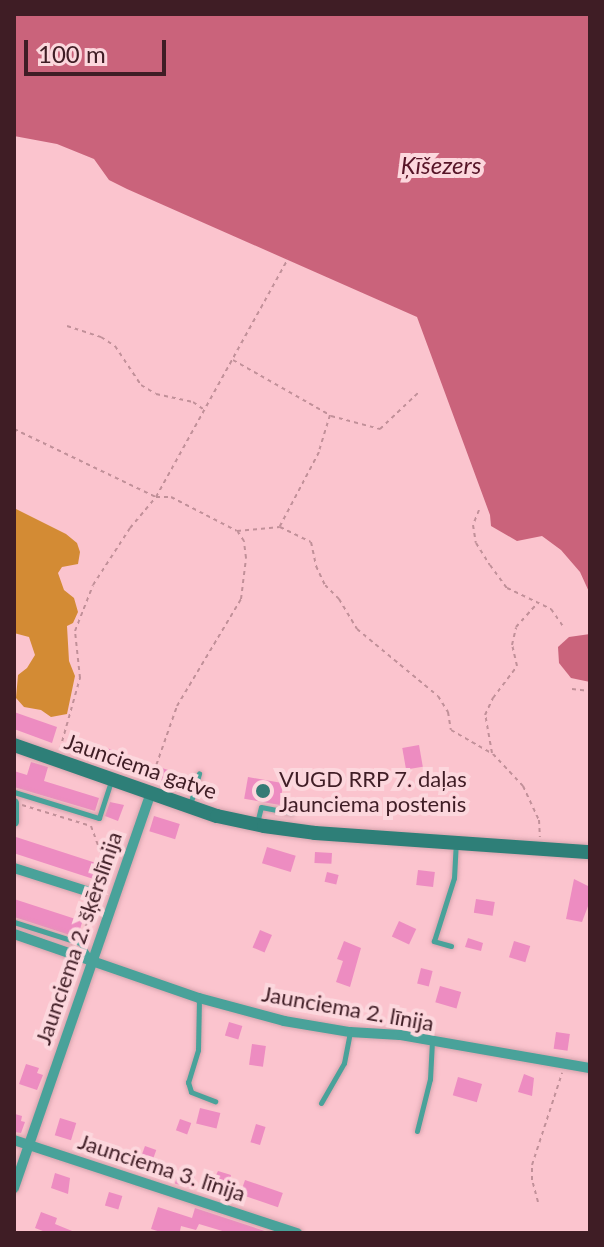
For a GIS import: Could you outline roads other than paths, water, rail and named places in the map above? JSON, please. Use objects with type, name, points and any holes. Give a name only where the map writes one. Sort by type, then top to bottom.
[{"type":"main road","name":"Jaunciema gatve","points":[[14,745],[189,806],[257,824],[315,833],[590,852]]},
{"type":"street","name":"Jaunciema 2. šķērslīnija","points":[[14,1188],[149,792]]},
{"type":"street","points":[[14,822],[15,804]]},
{"type":"street","points":[[14,868],[96,894]]},
{"type":"street","name":"Jaunciema 2. līnija","points":[[14,934],[199,998],[284,1021],[350,1032],[400,1035],[432,1043],[590,1068]]},
{"type":"street","name":"Jaunciema 3. līnija","points":[[14,1140],[297,1233]]},
{"type":"lane","points":[[189,806],[199,773]]},
{"type":"lane","points":[[14,792],[99,818],[111,779]]},
{"type":"lane","points":[[257,824],[261,807],[291,813]]},
{"type":"lane","points":[[451,946],[434,941],[454,878],[457,843]]},
{"type":"lane","points":[[14,922],[80,943],[91,959]]},
{"type":"lane","points":[[199,998],[198,1050],[188,1082],[191,1092],[215,1101]]},
{"type":"lane","points":[[321,1103],[344,1063],[350,1032]]},
{"type":"lane","points":[[417,1131],[430,1079],[432,1043]]},
{"type":"water","name":"Ķīšezers","points":[[14,14],[590,14],[590,594],[580,572],[561,550],[542,536],[517,541],[491,526],[490,515],[417,317],[127,189],[109,180],[94,159],[57,144],[14,136]]},
{"type":"water","points":[[590,634],[590,682],[571,678],[559,663],[558,647],[569,637]]},
{"type":"place","name":"VUGD RRP 7. daļas Jaunciema postenis","points":[[263,791]]}]
